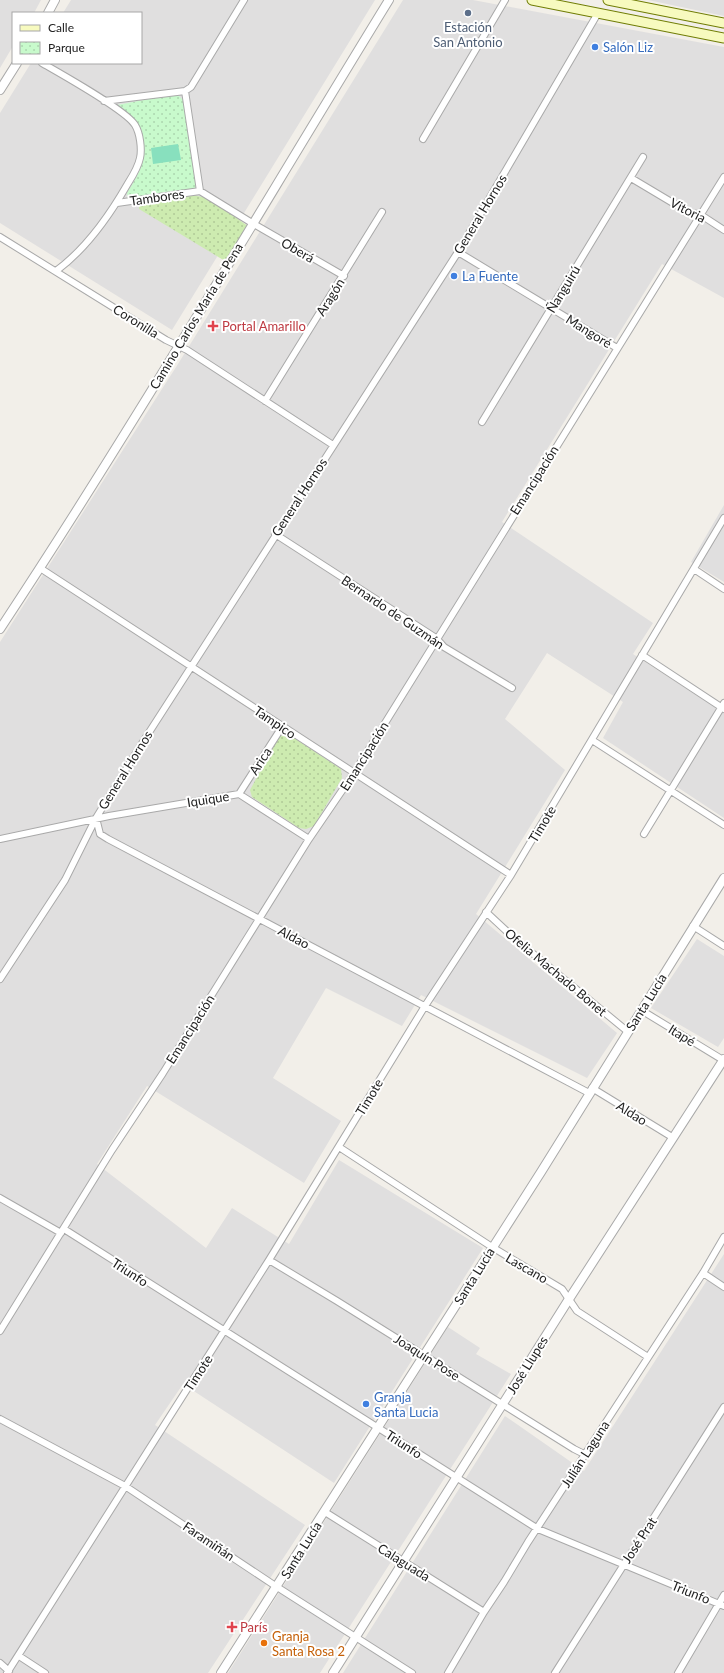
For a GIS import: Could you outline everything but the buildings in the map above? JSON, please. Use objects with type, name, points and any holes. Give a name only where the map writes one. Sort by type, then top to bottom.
[{"type":"main road","points":[[532,0],[724,38]]},
{"type":"main road","points":[[609,0],[724,23]]},
{"type":"street","points":[[49,12],[55,0]]},
{"type":"street","points":[[104,101],[186,91],[194,82],[244,0]]},
{"type":"street","name":"Camino Carlos María de Pena","points":[[0,629],[40,568],[178,346],[389,0]]},
{"type":"street","points":[[424,139],[506,0]]},
{"type":"street","name":"General Hornos","points":[[0,979],[65,880],[96,818],[191,666],[332,445],[458,252],[598,13]]},
{"type":"street","points":[[0,90],[16,64]]},
{"type":"street","name":"Tambores","points":[[44,64],[104,101],[129,119],[136,126],[140,147],[138,166],[117,203]]},
{"type":"street","points":[[186,91],[200,191]]},
{"type":"street","name":"Ñanguirú","points":[[482,422],[643,157]]},
{"type":"street","name":"Vitoria","points":[[631,178],[688,212],[701,215],[724,230]]},
{"type":"street","name":"Emancipación","points":[[0,1331],[112,1150],[309,839],[354,773],[436,638],[724,178]]},
{"type":"street","name":"Oberá","points":[[200,191],[344,276]]},
{"type":"street","name":"Tambores","points":[[117,203],[200,191]]},
{"type":"street","points":[[56,271],[82,249],[117,203]]},
{"type":"street","name":"Aragón","points":[[265,401],[344,276],[382,212]]},
{"type":"street","name":"Coronilla","points":[[0,237],[178,346],[332,445]]},
{"type":"street","name":"Mangoré","points":[[458,252],[617,348]]},
{"type":"street","name":"Timote","points":[[8,1672],[224,1332],[425,1006],[511,875],[724,518]]},
{"type":"street","name":"Bernardo de Guzmán","points":[[275,534],[436,638],[444,647],[512,688]]},
{"type":"street","name":"Tampico","points":[[40,568],[511,875]]},
{"type":"street","points":[[694,569],[724,589]]},
{"type":"street","points":[[642,655],[723,706],[670,789],[644,834]]},
{"type":"street","name":"Arica","points":[[239,794],[282,727]]},
{"type":"street","points":[[592,740],[724,825]]},
{"type":"street","name":"Iquique","points":[[96,818],[239,794],[309,839]]},
{"type":"street","points":[[0,839],[96,818]]},
{"type":"street","name":"Aldao","points":[[96,818],[100,834],[108,839],[425,1006],[591,1091],[672,1137]]},
{"type":"street","name":"Santa Lucía","points":[[223,1673],[724,878]]},
{"type":"street","name":"Ofelia Machado Bonet","points":[[486,912],[514,938],[628,1031]]},
{"type":"street","points":[[693,926],[724,946]]},
{"type":"street","name":"Itapé","points":[[641,1010],[724,1059]]},
{"type":"street","name":"José Llupes","points":[[333,1673],[672,1137],[724,1059]]},
{"type":"street","name":"Lascano","points":[[339,1147],[492,1247],[562,1289],[577,1311],[648,1357]]},
{"type":"street","name":"Triunfo","points":[[0,1198],[63,1231],[538,1529],[722,1605]]},
{"type":"street","name":"Julián Laguna","points":[[448,1673],[484,1612],[538,1529],[584,1454],[703,1273],[724,1237]]},
{"type":"street","name":"Joaquín Pose","points":[[269,1260],[584,1454]]},
{"type":"street","points":[[703,1273],[724,1287]]},
{"type":"street","name":"José Prat","points":[[555,1673],[724,1407]]},
{"type":"street","name":"Faramiñán","points":[[0,1419],[125,1486],[412,1673]]},
{"type":"street","name":"Calaguada","points":[[325,1512],[484,1612]]},
{"type":"street","points":[[678,1673],[722,1605],[724,1596]]},
{"type":"street","points":[[19,1656],[45,1673]]},
{"type":"street","points":[[0,1663],[8,1672]]},
{"type":"shaded area","points":[[0,0],[41,0],[35,12],[12,12],[12,48],[0,68]]},
{"type":"shaded area","points":[[71,0],[375,0],[172,330],[0,223],[0,113],[30,64],[142,64],[142,12],[64,12]]},
{"type":"shaded area","points":[[403,0],[473,0],[724,47],[724,298],[662,264],[502,522],[653,623],[633,654],[724,713],[724,818],[603,738],[623,702],[547,653],[505,719],[565,770],[476,914],[617,1033],[587,1078],[421,995],[402,1026],[326,988],[273,1078],[341,1121],[304,1183],[147,1086],[97,1164],[206,1248],[232,1208],[289,1244],[339,1160],[483,1248],[334,1483],[183,1384],[155,1425],[305,1525],[208,1673],[0,1673],[0,642],[178,364]]},
{"type":"shaded area","points":[[648,0],[724,0],[724,16]]},
{"type":"shaded area","points":[[724,505],[724,582],[691,562]]},
{"type":"shaded area","points":[[697,939],[724,956],[724,1038],[718,1047],[651,1008]]},
{"type":"shaded area","points":[[724,1254],[724,1673],[343,1673],[505,1416],[584,1471]]},
{"type":"shaded area","points":[[448,1327],[480,1348],[476,1354],[511,1374],[320,1673],[228,1673]]},
{"type":"green space","points":[[170,95],[179,96],[183,100],[196,187],[191,190],[174,194],[128,198],[127,193],[141,167],[144,150],[143,142],[139,133],[117,105]]},
{"type":"green space","points":[[178,144],[181,160],[153,164],[151,148]]},
{"type":"green space","points":[[193,195],[207,198],[248,226],[225,261],[139,209],[139,202]]},
{"type":"green space","points":[[283,735],[291,736],[341,769],[342,778],[314,826],[306,829],[299,828],[252,797],[250,790],[279,737]]},
{"type":"place","name":"Estación San Antonio","points":[[468,13]]},
{"type":"place","name":"Salón Liz","points":[[595,47]]},
{"type":"place","name":"La Fuente","points":[[454,276]]},
{"type":"place","name":"Portal Amarillo","points":[[213,326]]},
{"type":"place","name":"Granja Santa Lucia","points":[[366,1404]]},
{"type":"place","name":"París","points":[[232,1627]]},
{"type":"place","name":"Granja Santa Rosa 2","points":[[264,1643]]}]
